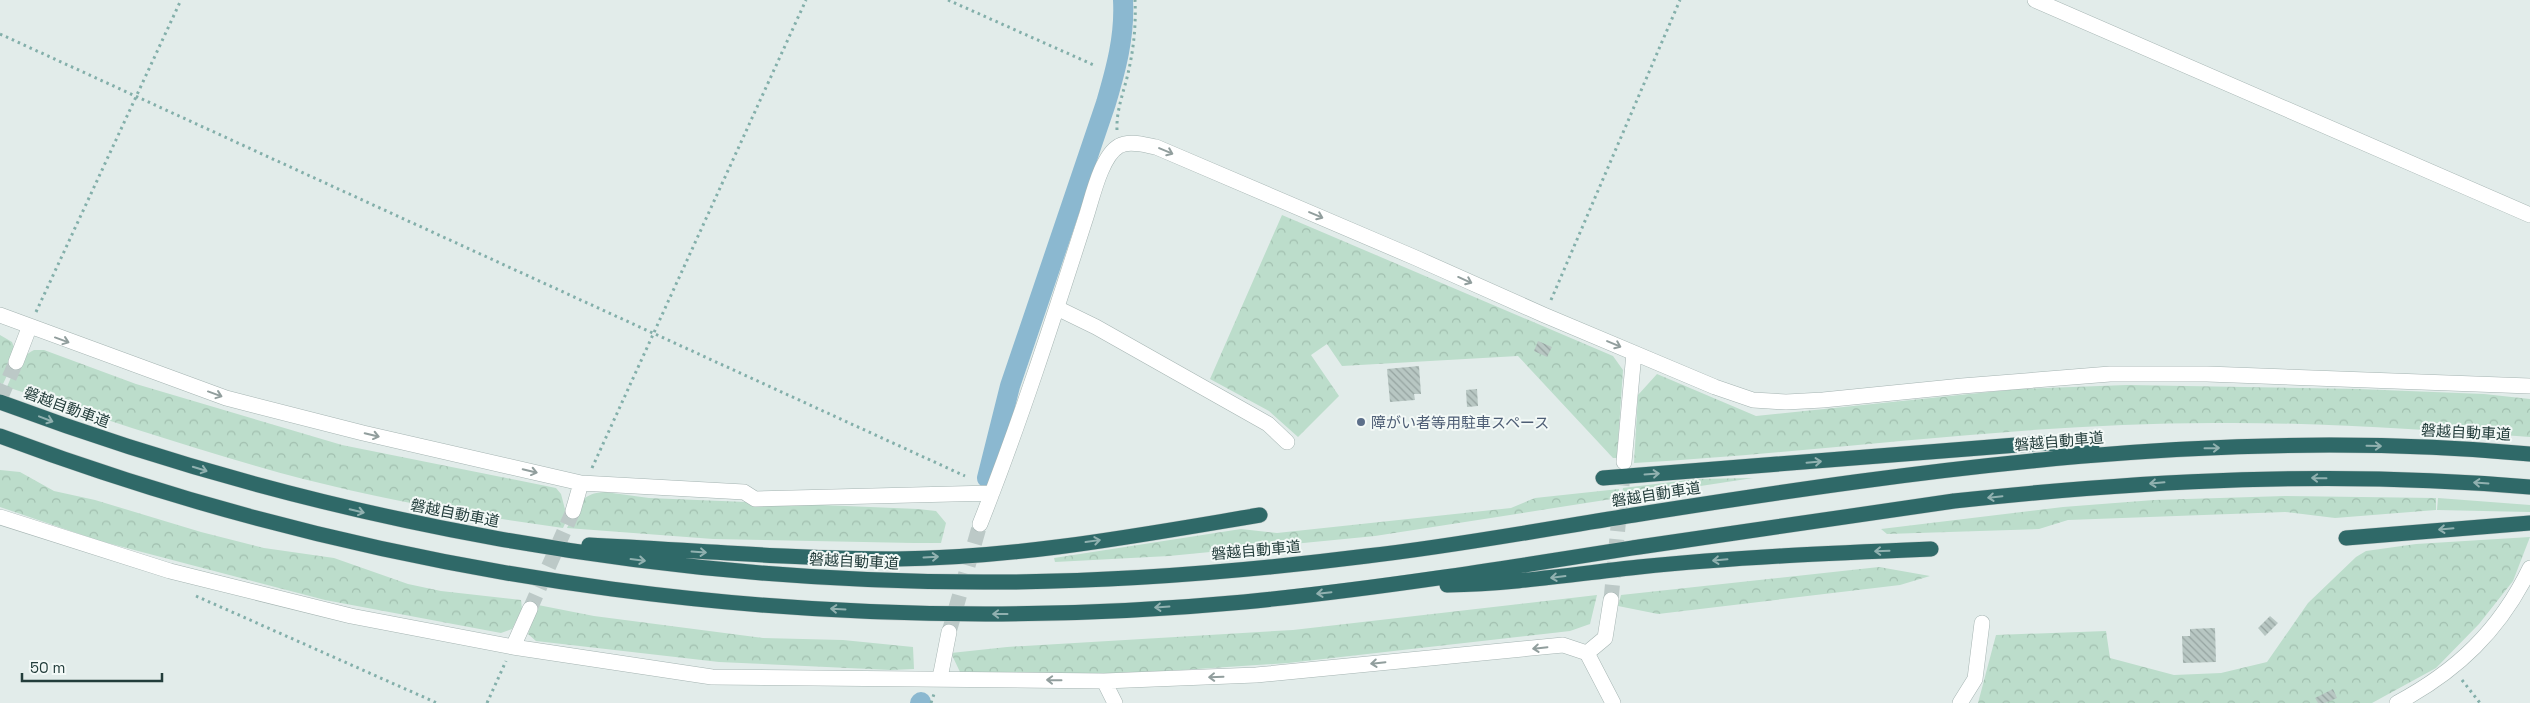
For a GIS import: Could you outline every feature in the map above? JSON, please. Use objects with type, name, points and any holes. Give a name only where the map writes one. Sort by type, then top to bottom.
[{"type":"highway","name":"磐越自動車道","points":[[0,402],[89,435],[243,482],[384,517],[493,539],[638,561],[897,581],[989,582],[1115,579],[1239,570],[1367,556],[1948,470],[2128,452],[2353,446],[2429,447],[2530,454]]},
{"type":"highway","points":[[0,436],[149,488],[232,513],[389,551],[484,570],[629,592],[720,602],[888,612],[1004,614],[1116,610],[1241,602],[1373,588],[1768,527],[1954,501],[2046,491],[2186,480],[2286,478],[2433,480],[2530,487]]},
{"type":"highway","points":[[1603,478],[2042,443],[2128,452]]},
{"type":"highway","points":[[493,539],[738,554],[897,559],[1015,552],[1260,516]]},
{"type":"highway","points":[[2346,538],[2530,523]]},
{"type":"highway","points":[[1373,588],[1505,584],[1638,568],[1772,555],[1931,549]]},
{"type":"street","points":[[2035,0],[2530,215]]},
{"type":"street","points":[[980,524],[985,494],[1057,308],[1098,179],[1108,156],[1119,145],[1133,143],[1156,147],[1715,388],[1753,400],[1786,402],[2110,374],[2207,374],[2530,386]]},
{"type":"street","points":[[1057,308],[1096,327],[1268,424],[1287,442]]},
{"type":"street","points":[[0,315],[28,328],[226,398],[581,483],[744,492],[755,499],[985,494]]},
{"type":"street","points":[[16,362],[28,328]]},
{"type":"street","points":[[1624,462],[1634,352]]},
{"type":"street","points":[[573,510],[581,483]]},
{"type":"street","points":[[0,517],[170,572],[261,596],[351,616],[513,647],[712,677],[1104,681],[1256,675],[1563,645],[1587,653],[1613,703]]},
{"type":"street","points":[[2397,703],[2426,687],[2454,668],[2498,620],[2529,573]]},
{"type":"street","points":[[1587,653],[1605,638],[1611,600]]},
{"type":"street","points":[[513,647],[530,608]]},
{"type":"street","points":[[1960,703],[1975,679],[1982,623]]},
{"type":"street","points":[[940,678],[950,632]]},
{"type":"street","points":[[1104,681],[1115,703]]},
{"type":"path","points":[[28,328],[181,0]]},
{"type":"path","points":[[581,483],[594,465],[806,0]]},
{"type":"path","points":[[948,0],[1096,66]]},
{"type":"path","points":[[1119,145],[1118,110],[1129,69],[1136,28],[1135,0]]},
{"type":"path","points":[[1544,315],[1680,0]]},
{"type":"path","points":[[0,34],[967,477],[985,494]]},
{"type":"path","points":[[193,595],[437,703]]},
{"type":"path","points":[[488,703],[513,647]]},
{"type":"path","points":[[2454,668],[2480,703]]},
{"type":"green space","points":[[1282,215],[1613,356],[1623,370],[1617,458],[1613,458],[1518,356],[1342,366],[1327,344],[1311,355],[1339,396],[1298,437],[1269,411],[1210,379]]},
{"type":"green space","points":[[0,335],[12,342],[15,350],[8,363],[12,365],[3,384],[0,383]]},
{"type":"green space","points":[[34,350],[44,350],[136,384],[342,445],[556,488],[561,494],[566,513],[570,513],[563,528],[447,510],[332,486],[193,447],[7,387],[20,361]]},
{"type":"green space","points":[[1657,374],[1756,416],[2018,389],[2127,385],[2358,389],[2484,394],[2530,399],[2530,437],[2293,424],[2141,424],[1996,433],[1634,463],[1638,395]]},
{"type":"green space","points":[[0,470],[20,472],[54,491],[95,500],[201,532],[264,548],[334,558],[408,584],[441,591],[521,600],[522,609],[512,629],[501,633],[325,600],[100,541],[0,507]]},
{"type":"green space","points":[[1753,478],[1622,498],[1623,488],[1696,479]]},
{"type":"green space","points":[[1619,489],[1618,498],[1375,536],[1169,556],[1055,562],[1054,558],[1241,529],[1277,533],[1511,508],[1535,498]]},
{"type":"green space","points":[[605,492],[649,498],[918,509],[936,511],[946,523],[941,543],[713,539],[567,528],[580,502],[590,495]]},
{"type":"green space","points":[[2285,496],[2436,498],[2436,510],[2335,518],[2285,512],[2068,520],[2039,529],[1887,534],[1881,529],[2063,507],[2154,500]]},
{"type":"green space","points":[[2438,498],[2530,505],[2530,512],[2437,510]]},
{"type":"green space","points":[[2530,537],[2513,581],[2479,624],[2436,668],[2372,703],[1978,703],[1996,635],[2106,631],[2110,658],[2174,675],[2221,673],[2267,662],[2308,603],[2356,557],[2366,551],[2416,544]]},
{"type":"green space","points":[[1879,567],[1930,576],[1900,585],[1658,614],[1618,606],[1621,595]]},
{"type":"green space","points":[[1597,595],[1590,624],[1570,631],[1288,663],[1017,681],[960,672],[951,653],[1007,647],[1293,630]]},
{"type":"green space","points":[[538,605],[594,616],[763,638],[843,640],[913,647],[914,669],[891,670],[719,662],[536,641],[528,634]]},
{"type":"building","points":[[1538,341],[1552,347],[1547,357],[1534,351]]},
{"type":"building","points":[[1419,366],[1421,394],[1414,394],[1415,400],[1390,402],[1387,369]]},
{"type":"building","points":[[1477,389],[1478,406],[1467,407],[1466,390]]},
{"type":"building","points":[[2270,616],[2278,623],[2265,636],[2258,628]]},
{"type":"building","points":[[2215,628],[2216,662],[2183,663],[2182,636],[2190,636],[2190,629]]},
{"type":"building","points":[[2333,689],[2337,698],[2325,703],[2318,703],[2315,698]]},
{"type":"waterway","points":[[987,478],[1010,386],[1110,90],[1123,27],[1123,0]]},
{"type":"tunnel","points":[[0,399],[16,362]]},
{"type":"tunnel","points":[[1611,600],[1624,464]]},
{"type":"tunnel","points":[[530,609],[573,511]]},
{"type":"tunnel","points":[[949,632],[980,524]]},
{"type":"place","name":"障がい者等用駐車スペース","points":[[1361,422]]}]
